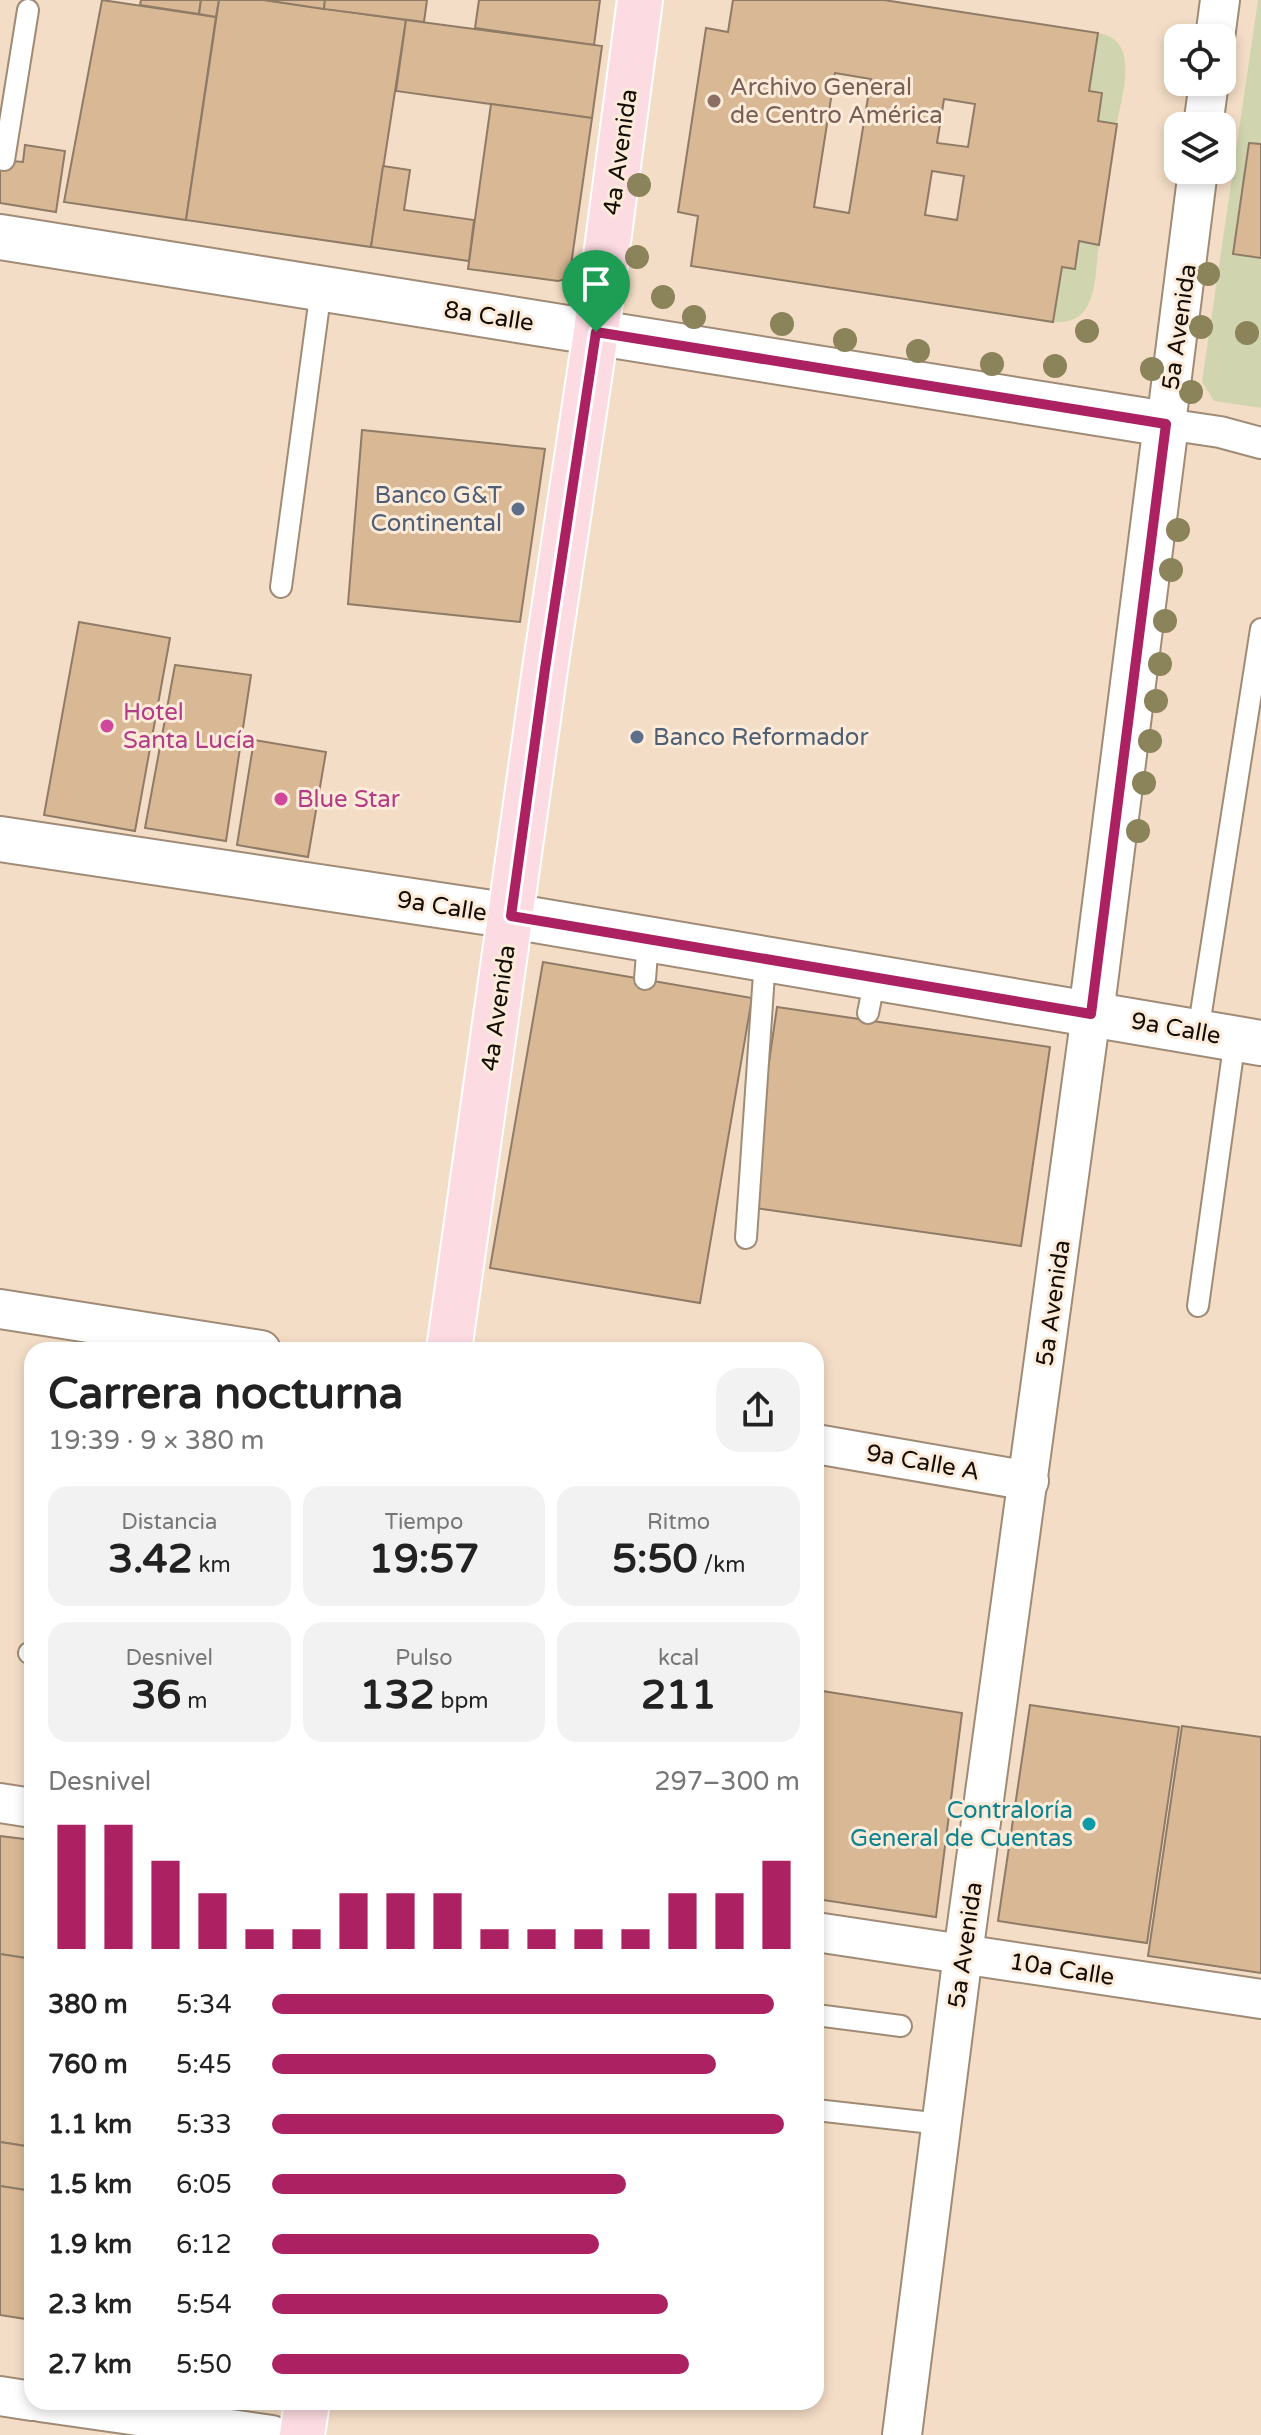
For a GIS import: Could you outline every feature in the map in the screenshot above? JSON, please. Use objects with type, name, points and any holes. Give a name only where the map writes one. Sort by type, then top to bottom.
[{"type":"main road","name":"4a Avenida","points":[[450,1342],[596,332],[640,0]]},
{"type":"main road","name":"8a Calle","points":[[0,237],[1166,424]]},
{"type":"main road","name":"5a Avenida","points":[[1091,1014],[1166,424]]},
{"type":"main road","name":"9a Calle","points":[[0,839],[511,916],[646,960],[765,959],[872,995],[1091,1014],[1231,1038]]},
{"type":"main road","points":[[302,2435],[306,2410]]},
{"type":"street","points":[[1217,24],[1220,0]]},
{"type":"street","name":"5a Avenida","points":[[1166,424],[1196,184]]},
{"type":"street","name":"8a Calle","points":[[1166,424],[1220,432],[1261,443]]},
{"type":"street","name":"5a Avenida","points":[[902,2435],[963,1954],[1091,1014]]},
{"type":"street","points":[[0,1309],[210,1342]]},
{"type":"street","name":"9a Calle A","points":[[824,1445],[1029,1481]]},
{"type":"street","points":[[0,1803],[24,1807]]},
{"type":"street","name":"10a Calle","points":[[824,1933],[1261,1999]]},
{"type":"street","points":[[0,2396],[24,2400]]},
{"type":"street","points":[[96,2410],[272,2435]]},
{"type":"lane","points":[[4,160],[28,10]]},
{"type":"lane","points":[[281,587],[321,289]]},
{"type":"lane","points":[[1198,1306],[1231,1038],[1261,629]]},
{"type":"lane","points":[[746,1238],[765,959]]},
{"type":"lane","points":[[824,2016],[901,2026]]},
{"type":"lane","points":[[824,2111],[941,2124]]},
{"type":"green space","points":[[1258,0],[1261,0],[1261,408],[1214,401],[1202,382],[1231,184],[1236,184],[1236,150]]},
{"type":"green space","points":[[1098,33],[1111,37],[1120,46],[1124,57],[1125,84],[1117,124],[1098,121],[1102,93],[1089,91]]},
{"type":"green space","points":[[1079,241],[1099,245],[1091,297],[1079,316],[1053,322],[1062,267]]},
{"type":"building","points":[[102,0],[216,17],[186,220],[64,202]]},
{"type":"building","points":[[141,0],[201,0],[199,14],[140,5]]},
{"type":"building","points":[[201,0],[219,0],[216,17],[199,14]]},
{"type":"building","points":[[219,0],[264,0],[406,20],[371,247],[186,220]]},
{"type":"building","points":[[264,0],[325,0],[324,9]]},
{"type":"building","points":[[325,0],[427,0],[424,22],[324,9]]},
{"type":"building","points":[[479,0],[600,0],[594,45],[475,28]]},
{"type":"building","points":[[733,0],[884,0],[1098,33],[1089,91],[1102,93],[1098,121],[1117,124],[1099,245],[1079,241],[1075,269],[1062,267],[1053,322],[691,266],[698,216],[678,212],[706,28],[728,32]],"holes":[[[835,73],[871,79],[849,213],[814,207]],[[944,99],[975,104],[968,147],[937,143]],[[932,171],[964,176],[957,220],[925,215]]]},
{"type":"building","points":[[406,20],[602,46],[592,118],[396,91]]},
{"type":"building","points":[[491,104],[592,118],[567,279],[558,281],[468,269]]},
{"type":"building","points":[[1249,143],[1261,144],[1261,258],[1233,254]]},
{"type":"building","points":[[25,145],[65,151],[56,212],[0,203],[0,160],[23,162]]},
{"type":"building","points":[[383,166],[410,170],[404,210],[474,220],[469,261],[371,247]]},
{"type":"building","points":[[362,430],[545,449],[520,622],[348,604]]},
{"type":"building","name":"Hotel Santa Lucía","points":[[79,622],[170,638],[135,831],[44,815]]},
{"type":"building","points":[[175,665],[251,675],[226,841],[145,828]]},
{"type":"building","name":"Blue Star","points":[[254,740],[326,752],[308,857],[237,845]]},
{"type":"building","points":[[543,962],[752,998],[700,1303],[490,1268]]},
{"type":"building","points":[[777,1007],[1050,1047],[1021,1246],[748,1207]]},
{"type":"building","points":[[824,1691],[962,1713],[936,1917],[824,1900]]},
{"type":"building","name":"Contraloría General de Cuentas","points":[[1030,1705],[1179,1727],[1147,1943],[998,1921]]},
{"type":"building","points":[[1182,1726],[1261,1737],[1261,1973],[1148,1956]]},
{"type":"building","points":[[0,1836],[24,1839],[24,1958],[0,1954]]},
{"type":"building","points":[[0,1954],[24,1958],[24,2146],[0,2142]]},
{"type":"building","points":[[0,2142],[24,2146],[24,2190],[0,2186]]},
{"type":"building","points":[[0,2186],[24,2190],[24,2319],[0,2315]]},
{"type":"place","name":"Archivo General de Centro América","points":[[714,101]]},
{"type":"place","name":"Banco G&T Continental","points":[[518,509]]},
{"type":"place","name":"Hotel Santa Lucía","points":[[107,726]]},
{"type":"place","name":"Banco Reformador","points":[[637,737]]},
{"type":"place","name":"Blue Star","points":[[281,799]]},
{"type":"place","name":"Contraloría General de Cuentas","points":[[1089,1824]]},
{"type":"route","points":[[596,332],[1166,424],[1091,1014],[511,916],[596,332]]}]
